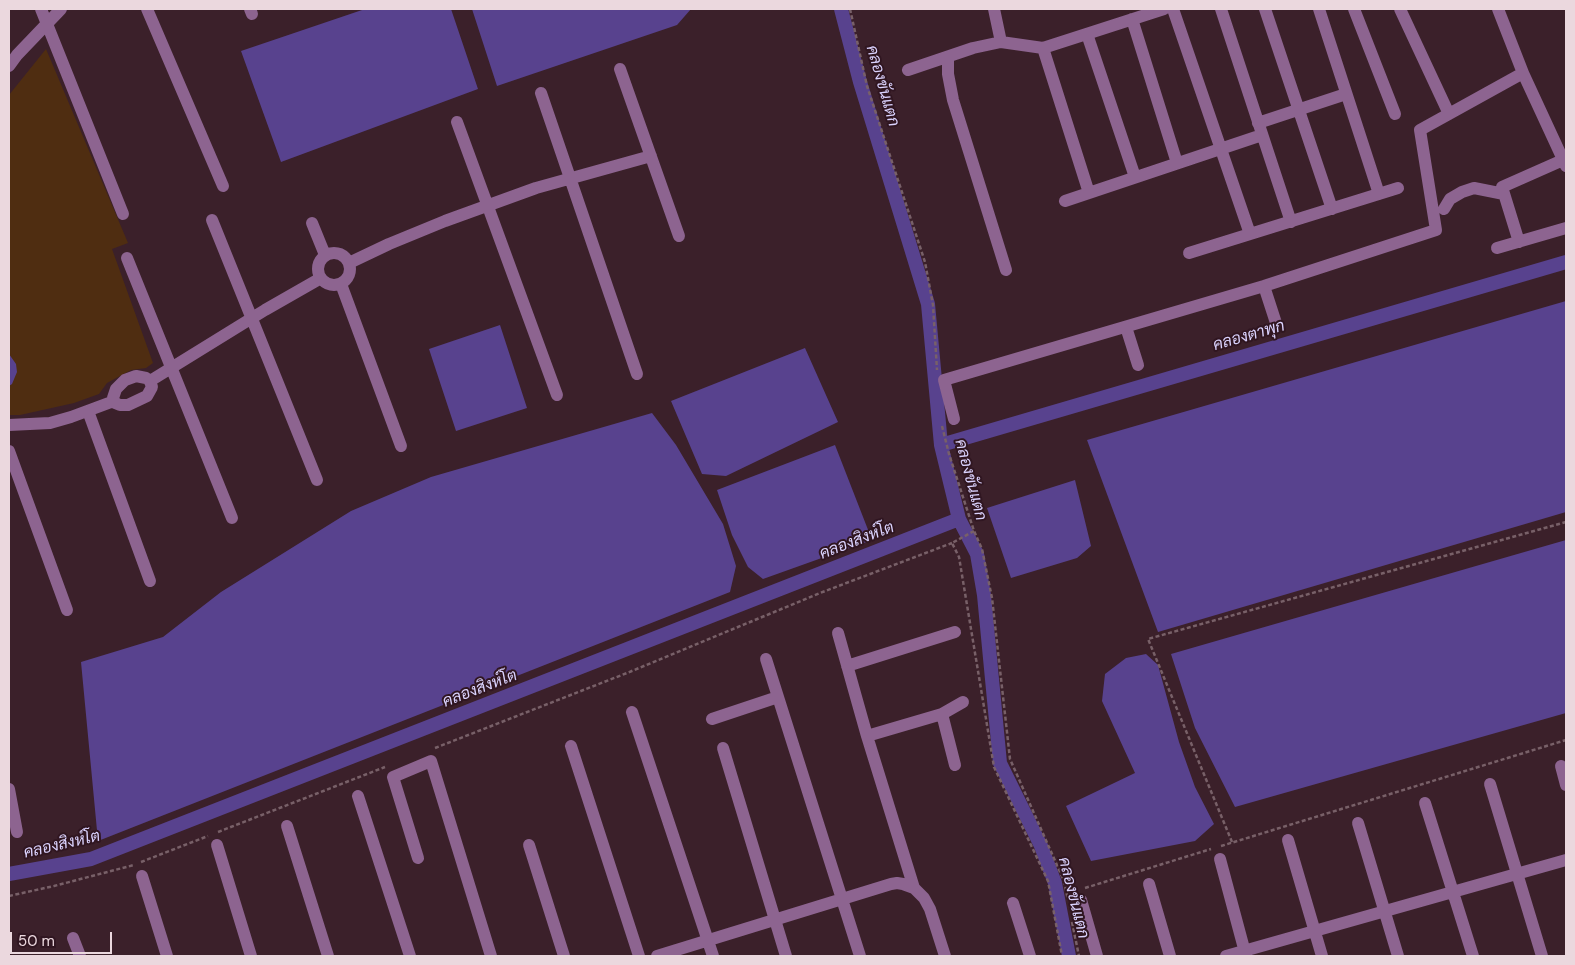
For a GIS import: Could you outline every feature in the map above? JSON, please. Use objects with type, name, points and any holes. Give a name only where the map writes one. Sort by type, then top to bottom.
[{"type":"street","points":[[41,9],[123,214]]},
{"type":"street","points":[[9,66],[17,55],[62,9]]},
{"type":"street","points":[[147,9],[223,186]]},
{"type":"street","points":[[994,9],[1000,42]]},
{"type":"street","points":[[908,70],[973,48],[1000,42],[1043,48],[1164,9]]},
{"type":"street","points":[[1173,9],[1250,234]]},
{"type":"street","points":[[1221,9],[1291,222]]},
{"type":"street","points":[[1265,9],[1332,209]]},
{"type":"street","points":[[1318,9],[1378,194]]},
{"type":"street","points":[[1354,9],[1395,114]]},
{"type":"street","points":[[1400,9],[1449,114]]},
{"type":"street","points":[[1498,9],[1523,73],[1565,163],[1502,187],[1519,242]]},
{"type":"street","points":[[1132,19],[1177,163]]},
{"type":"street","points":[[1087,34],[1135,178]]},
{"type":"street","points":[[1043,48],[1089,193]]},
{"type":"street","points":[[948,57],[948,74],[953,100],[1006,270]]},
{"type":"street","points":[[620,68],[679,236]]},
{"type":"street","points":[[948,420],[944,380],[1264,286],[1436,230],[1420,130],[1523,73]]},
{"type":"street","points":[[541,93],[637,374]]},
{"type":"street","points":[[1064,201],[1221,149],[1298,110],[1346,94]]},
{"type":"street","points":[[457,122],[557,396]]},
{"type":"street","points":[[349,263],[389,244],[488,205],[536,188],[651,156]]},
{"type":"street","points":[[1189,253],[1398,188]]},
{"type":"street","points":[[1444,209],[1450,199],[1474,188],[1504,194]]},
{"type":"street","points":[[212,220],[317,480]]},
{"type":"street","points":[[312,223],[325,255]]},
{"type":"street","points":[[1497,248],[1566,228]]},
{"type":"street","points":[[336,252],[345,256],[349,263],[351,271],[341,284],[330,285],[321,278],[319,263],[325,255],[336,252]]},
{"type":"street","points":[[127,258],[232,518]]},
{"type":"street","points":[[150,381],[251,318],[321,278]]},
{"type":"street","points":[[341,284],[401,446]]},
{"type":"street","points":[[1264,286],[1276,323]]},
{"type":"street","points":[[1126,326],[1138,366]]},
{"type":"street","points":[[136,376],[150,381],[152,387],[147,396],[128,405],[120,405],[114,401],[116,388],[125,380],[136,376]]},
{"type":"street","points":[[9,425],[50,422],[114,401]]},
{"type":"street","points":[[88,411],[150,581]]},
{"type":"street","points":[[9,452],[67,610]]},
{"type":"street","points":[[847,666],[955,632]]},
{"type":"street","points":[[838,633],[866,736],[914,888]]},
{"type":"street","points":[[766,660],[860,956]]},
{"type":"street","points":[[712,719],[778,696]]},
{"type":"street","points":[[866,736],[942,714],[962,702]]},
{"type":"street","points":[[632,712],[713,956]]},
{"type":"street","points":[[942,714],[955,764]]},
{"type":"street","points":[[571,746],[639,956]]},
{"type":"street","points":[[723,748],[786,956]]},
{"type":"street","points":[[418,858],[393,777],[431,762],[491,956]]},
{"type":"street","points":[[1561,766],[1566,785]]},
{"type":"street","points":[[1490,784],[1542,956]]},
{"type":"street","points":[[9,789],[17,832]]},
{"type":"street","points":[[358,796],[410,956]]},
{"type":"street","points":[[1425,803],[1473,956]]},
{"type":"street","points":[[1358,823],[1398,956]]},
{"type":"street","points":[[287,826],[328,956]]},
{"type":"street","points":[[1288,840],[1322,956]]},
{"type":"street","points":[[217,845],[251,956]]},
{"type":"street","points":[[529,845],[564,956]]},
{"type":"street","points":[[1220,859],[1245,954]]},
{"type":"street","points":[[1226,956],[1245,954],[1314,931],[1566,860]]},
{"type":"street","points":[[142,876],[167,956]]},
{"type":"street","points":[[657,956],[891,884],[903,884],[914,888],[928,903],[945,956]]},
{"type":"street","points":[[1150,884],[1170,956]]},
{"type":"street","points":[[1075,896],[1097,956]]},
{"type":"street","points":[[1013,903],[1030,956]]},
{"type":"street","points":[[73,938],[80,956]]},
{"type":"path","points":[[850,9],[867,86],[925,262],[932,305],[937,375]]},
{"type":"path","points":[[948,420],[943,431],[974,531],[982,549],[992,598],[1010,759],[1064,881],[1075,896],[1232,842],[1566,740]]},
{"type":"path","points":[[1232,842],[1148,639],[1566,522]]},
{"type":"path","points":[[428,751],[627,674],[820,593],[954,542],[974,531]]},
{"type":"path","points":[[954,542],[959,557],[994,767],[1048,881],[1062,956]]},
{"type":"path","points":[[9,896],[130,867],[391,765]]},
{"type":"path","points":[[1072,918],[1079,956]]},
{"type":"shaded area","points":[[46,49],[128,243],[112,249],[153,363],[146,368],[131,370],[107,383],[99,394],[74,403],[20,415],[9,415],[9,95]]},
{"type":"water","points":[[365,9],[451,9],[478,89],[281,162],[241,51]]},
{"type":"water","points":[[472,9],[691,9],[677,25],[497,86]]},
{"type":"water","points":[[1566,301],[1566,512],[1158,632],[1087,440]]},
{"type":"water","points":[[500,325],[527,408],[456,431],[429,349]]},
{"type":"water","points":[[805,348],[838,422],[726,476],[702,474],[671,401]]},
{"type":"water","points":[[9,354],[16,364],[17,372],[12,384],[9,386]]},
{"type":"water","points":[[652,413],[676,445],[723,524],[736,566],[730,592],[98,841],[81,662],[163,637],[221,592],[351,511],[431,477]]},
{"type":"water","points":[[835,445],[872,540],[763,579],[748,567],[732,535],[717,490]]},
{"type":"water","points":[[1075,480],[1091,546],[1077,558],[1011,578],[987,508]]},
{"type":"water","points":[[1566,540],[1566,713],[1235,807],[1195,728],[1171,654]]},
{"type":"water","points":[[1146,654],[1158,665],[1179,742],[1195,787],[1214,824],[1195,841],[1091,861],[1066,806],[1135,773],[1102,701],[1105,674],[1126,658]]},
{"type":"waterway","name":"คลองขันแตก","points":[[841,9],[860,82],[928,304],[941,445],[959,519],[977,554],[984,595],[1000,763],[1041,846],[1055,883],[1069,956]]},
{"type":"waterway","name":"คลองตาพุก","points":[[941,445],[1566,262]]},
{"type":"waterway","name":"คลองสิงห์โต","points":[[9,874],[91,859],[959,519]]}]
